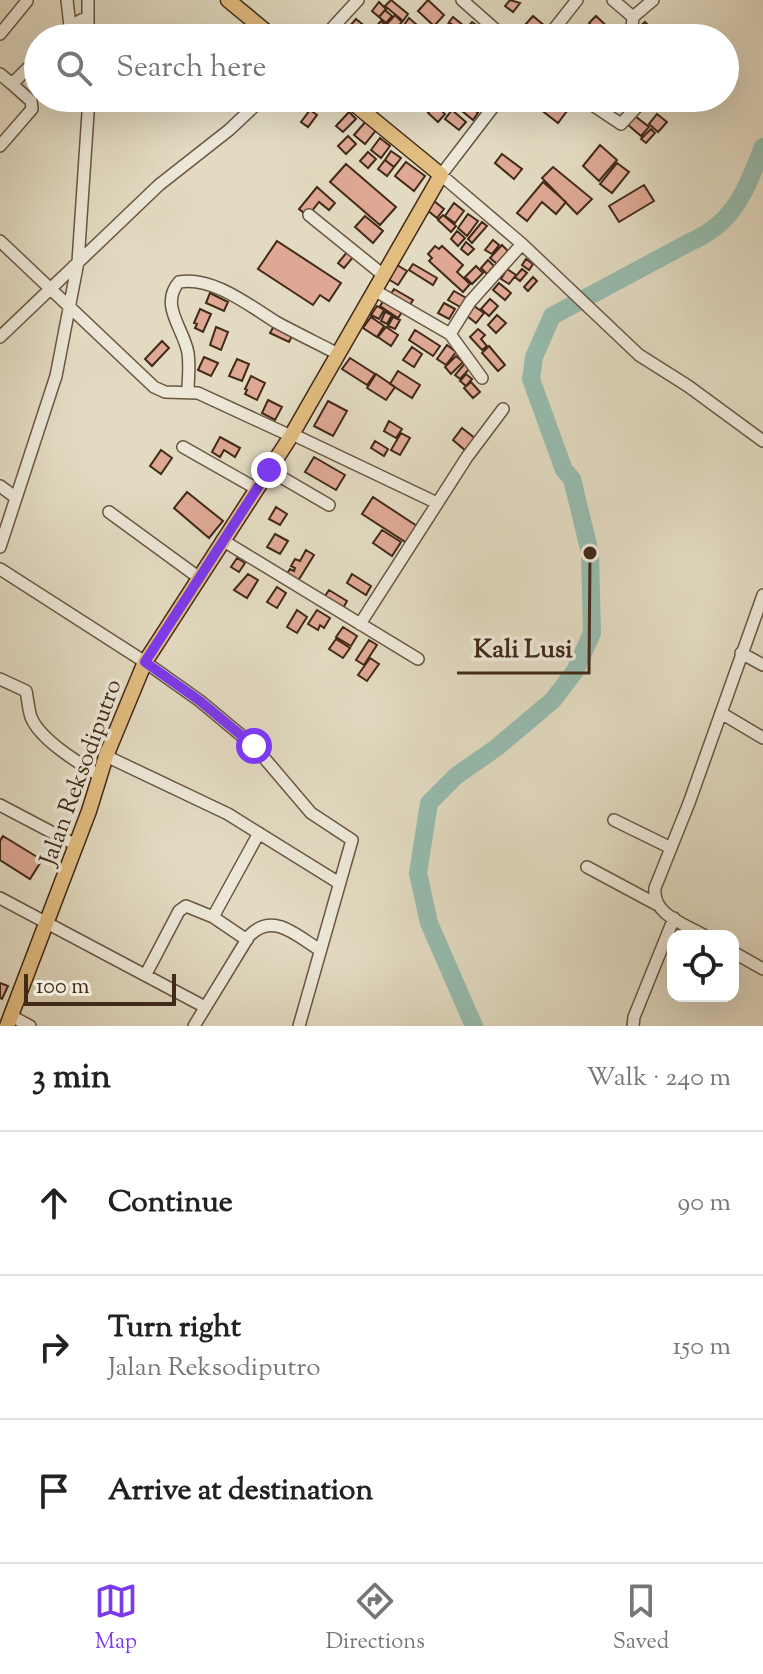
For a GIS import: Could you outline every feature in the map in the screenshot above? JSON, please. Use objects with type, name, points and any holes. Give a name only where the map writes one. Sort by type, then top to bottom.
[{"type":"main road","points":[[228,0],[257,24]]},
{"type":"main road","points":[[364,112],[441,175]]},
{"type":"main road","name":"Jalan Reksodiputro","points":[[9,1021],[76,845],[106,756],[146,660],[292,435],[441,175]]},
{"type":"street","points":[[67,0],[70,24]]},
{"type":"street","points":[[87,24],[88,0]]},
{"type":"street","points":[[336,24],[358,0]]},
{"type":"street","points":[[462,0],[489,24]]},
{"type":"street","points":[[613,0],[633,17]]},
{"type":"street","points":[[632,24],[633,17],[653,0]]},
{"type":"street","points":[[0,34],[27,1]]},
{"type":"street","points":[[557,24],[574,1]]},
{"type":"street","points":[[74,24],[87,17]]},
{"type":"street","points":[[12,84],[24,72]]},
{"type":"street","points":[[0,74],[24,95]]},
{"type":"street","points":[[0,146],[29,112]]},
{"type":"street","points":[[0,547],[52,390],[78,262],[88,112]]},
{"type":"street","points":[[0,337],[159,185],[248,112]]},
{"type":"street","points":[[489,112],[441,175],[522,244],[627,345],[763,441]]},
{"type":"street","points":[[603,112],[621,124],[632,112]]},
{"type":"street","points":[[309,215],[382,274]]},
{"type":"street","points":[[0,241],[154,387],[165,392],[188,392],[208,397],[437,503]]},
{"type":"street","points":[[450,334],[470,302],[522,244]]},
{"type":"street","points":[[188,392],[188,351],[171,307],[171,294],[179,282],[203,284],[235,295],[277,322],[338,354]]},
{"type":"street","points":[[374,290],[450,334],[482,378]]},
{"type":"street","points":[[360,624],[437,503],[503,409]]},
{"type":"street","points":[[183,447],[257,489]]},
{"type":"street","points":[[269,470],[329,505]]},
{"type":"street","points":[[0,486],[15,497]]},
{"type":"street","points":[[109,512],[198,577]]},
{"type":"street","points":[[222,540],[418,659]]},
{"type":"street","points":[[0,569],[146,660],[200,701],[254,746],[311,813],[351,838],[353,843],[299,1026]]},
{"type":"street","points":[[656,904],[655,888],[763,595]]},
{"type":"street","points":[[741,653],[763,665]]},
{"type":"street","points":[[0,679],[26,691],[31,717],[40,730],[57,747],[100,776]]},
{"type":"street","points":[[721,713],[763,738]]},
{"type":"street","points":[[106,756],[200,799],[339,883]]},
{"type":"street","points":[[0,805],[76,845]]},
{"type":"street","points":[[614,820],[671,848]]},
{"type":"street","points":[[213,917],[259,833]]},
{"type":"street","points":[[587,867],[656,904],[695,930]]},
{"type":"street","points":[[0,898],[205,1007]]},
{"type":"street","points":[[146,974],[182,907],[192,906],[247,940]]},
{"type":"street","points":[[633,1026],[674,918]]},
{"type":"street","points":[[194,1026],[256,929],[273,924],[320,950]]},
{"type":"street","points":[[739,955],[763,969]]},
{"type":"street","points":[[9,1021],[30,1026]]},
{"type":"building","points":[[391,0],[408,14],[403,21],[385,6]]},
{"type":"building","points":[[428,0],[444,15],[432,24],[418,11]]},
{"type":"building","points":[[510,0],[520,3],[513,12],[505,6]]},
{"type":"building","points":[[379,2],[386,9],[379,17],[372,11]]},
{"type":"building","points":[[385,10],[392,16],[386,23],[379,17]]},
{"type":"building","points":[[395,15],[402,22],[400,24],[387,24]]},
{"type":"building","points":[[533,16],[542,24],[526,24]]},
{"type":"building","points":[[596,16],[605,24],[590,24]]},
{"type":"building","points":[[453,17],[462,24],[451,24],[449,22]]},
{"type":"building","points":[[308,112],[317,115],[308,127],[301,122]]},
{"type":"building","points":[[349,112],[356,119],[343,132],[336,126]]},
{"type":"building","points":[[443,112],[445,114],[438,122],[428,113]]},
{"type":"building","points":[[454,112],[466,122],[459,130],[445,119]]},
{"type":"building","points":[[463,112],[478,113],[473,120]]},
{"type":"building","points":[[544,112],[566,112],[558,123]]},
{"type":"building","points":[[657,114],[667,122],[658,132],[649,124]]},
{"type":"building","points":[[635,116],[649,127],[641,136],[627,124]]},
{"type":"building","points":[[367,120],[377,129],[365,144],[354,135]]},
{"type":"building","points":[[651,129],[655,133],[646,143],[641,139]]},
{"type":"building","points":[[348,136],[356,144],[346,154],[338,146]]},
{"type":"building","points":[[380,138],[390,146],[381,158],[371,150]]},
{"type":"building","points":[[600,145],[617,160],[599,181],[583,166]]},
{"type":"building","points":[[391,151],[401,158],[394,167],[385,160]]},
{"type":"building","points":[[368,152],[376,159],[368,168],[360,161]]},
{"type":"building","points":[[502,154],[522,169],[514,179],[495,163]]},
{"type":"building","points":[[385,160],[394,167],[387,176],[378,169]]},
{"type":"building","points":[[406,162],[425,176],[414,191],[395,176]]},
{"type":"building","points":[[617,163],[629,172],[612,193],[600,184]]},
{"type":"building","points":[[346,164],[396,207],[380,225],[330,182]]},
{"type":"building","points":[[553,167],[592,199],[577,214],[542,178]]},
{"type":"building","points":[[543,182],[566,202],[556,214],[542,202],[527,221],[517,213]]},
{"type":"building","points":[[644,185],[654,201],[619,222],[609,206]]},
{"type":"building","points":[[317,187],[335,203],[329,210],[319,202],[308,216],[299,209]]},
{"type":"building","points":[[434,201],[444,209],[437,218],[427,210]]},
{"type":"building","points":[[454,203],[464,211],[455,223],[445,216]]},
{"type":"building","points":[[468,214],[478,221],[467,236],[458,228]]},
{"type":"building","points":[[443,215],[456,226],[451,232],[438,220]]},
{"type":"building","points":[[365,216],[383,231],[373,243],[355,227]]},
{"type":"building","points":[[482,222],[487,226],[472,243],[468,239]]},
{"type":"building","points":[[457,231],[465,238],[458,246],[451,239]]},
{"type":"building","points":[[493,240],[499,245],[492,254],[485,250]]},
{"type":"building","points":[[277,241],[341,283],[329,301],[320,295],[313,305],[258,269]]},
{"type":"building","points":[[466,242],[474,249],[468,255],[461,249]]},
{"type":"building","points":[[502,245],[508,251],[497,264],[490,258]]},
{"type":"building","points":[[435,246],[439,249],[442,246],[463,265],[457,272],[470,284],[463,292],[429,261],[432,258],[428,254]]},
{"type":"building","points":[[348,251],[354,256],[344,268],[338,263]]},
{"type":"building","points":[[526,259],[533,264],[529,270],[522,265]]},
{"type":"building","points":[[488,260],[494,266],[487,274],[481,268]]},
{"type":"building","points":[[413,264],[437,278],[433,285],[409,270]]},
{"type":"building","points":[[397,265],[407,271],[398,285],[388,279]]},
{"type":"building","points":[[476,266],[483,273],[472,284],[465,277]]},
{"type":"building","points":[[507,269],[516,275],[509,284],[501,279]]},
{"type":"building","points":[[522,269],[527,273],[520,281],[515,277]]},
{"type":"building","points":[[533,277],[537,281],[528,291],[524,287]]},
{"type":"building","points":[[499,283],[511,293],[505,300],[493,290]]},
{"type":"building","points":[[394,289],[413,300],[408,308],[389,297]]},
{"type":"building","points":[[454,291],[468,299],[462,308],[448,300]]},
{"type":"building","points":[[210,293],[228,302],[224,311],[206,303]]},
{"type":"building","points":[[386,297],[404,309],[398,318],[380,306]]},
{"type":"building","points":[[490,299],[498,306],[489,316],[481,309]]},
{"type":"building","points":[[444,303],[455,309],[449,319],[438,313]]},
{"type":"building","points":[[377,306],[384,310],[379,319],[371,315]]},
{"type":"building","points":[[474,306],[484,313],[476,323],[467,316]]},
{"type":"building","points":[[200,309],[211,314],[203,332],[195,328],[197,324],[194,323]]},
{"type":"building","points":[[385,312],[392,315],[387,324],[381,321]]},
{"type":"building","points":[[497,315],[506,323],[496,333],[488,325]]},
{"type":"building","points":[[371,317],[384,326],[377,337],[363,328]]},
{"type":"building","points":[[393,317],[400,320],[395,329],[388,326]]},
{"type":"building","points":[[275,324],[293,334],[289,342],[270,333]]},
{"type":"building","points":[[216,327],[228,332],[221,350],[210,345]]},
{"type":"building","points":[[386,327],[398,335],[391,346],[378,337]]},
{"type":"building","points":[[478,329],[485,335],[481,339],[487,346],[482,350],[470,337]]},
{"type":"building","points":[[415,330],[440,346],[433,356],[409,340]]},
{"type":"building","points":[[162,341],[169,348],[152,366],[145,359]]},
{"type":"building","points":[[447,345],[456,352],[446,365],[437,359]]},
{"type":"building","points":[[489,346],[505,365],[498,371],[482,353]]},
{"type":"building","points":[[412,347],[422,354],[414,367],[403,360]]},
{"type":"building","points":[[456,356],[463,362],[451,374],[445,367]]},
{"type":"building","points":[[204,357],[218,363],[211,376],[198,370]]},
{"type":"building","points":[[350,358],[375,374],[367,385],[342,369]]},
{"type":"building","points":[[237,359],[249,364],[242,381],[229,376]]},
{"type":"building","points":[[466,362],[471,367],[460,379],[455,375]]},
{"type":"building","points":[[398,371],[420,385],[412,398],[390,384]]},
{"type":"building","points":[[376,374],[395,387],[386,400],[367,388]]},
{"type":"building","points":[[466,374],[472,379],[466,386],[460,381]]},
{"type":"building","points":[[251,376],[265,383],[257,400],[245,394]]},
{"type":"building","points":[[471,382],[480,392],[473,398],[464,388]]},
{"type":"building","points":[[268,400],[282,407],[275,420],[262,413]]},
{"type":"building","points":[[328,401],[347,411],[333,436],[314,426]]},
{"type":"building","points":[[389,421],[402,429],[396,438],[384,431]]},
{"type":"building","points":[[462,428],[476,439],[466,451],[453,440]]},
{"type":"building","points":[[401,433],[410,438],[400,455],[391,450]]},
{"type":"building","points":[[220,437],[240,448],[235,457],[224,450],[220,457],[212,452]]},
{"type":"building","points":[[375,441],[388,449],[384,456],[371,448]]},
{"type":"building","points":[[161,450],[172,458],[161,474],[150,466]]},
{"type":"building","points":[[314,457],[345,475],[336,490],[305,472]]},
{"type":"building","points":[[187,492],[223,521],[209,538],[174,508]]},
{"type":"building","points":[[373,497],[417,526],[407,543],[362,514]]},
{"type":"building","points":[[276,507],[287,514],[280,525],[269,519]]},
{"type":"building","points":[[382,530],[401,542],[392,556],[373,543]]},
{"type":"building","points":[[275,534],[288,541],[280,554],[267,547]]},
{"type":"building","points":[[306,550],[314,555],[298,581],[286,575],[290,569],[294,571],[295,568],[291,566],[295,559],[300,561]]},
{"type":"building","points":[[237,558],[245,563],[239,572],[231,567]]},
{"type":"building","points":[[248,574],[258,580],[247,598],[234,590]]},
{"type":"building","points":[[352,574],[371,586],[366,595],[347,583]]},
{"type":"building","points":[[277,587],[286,593],[277,608],[267,602]]},
{"type":"building","points":[[329,590],[347,601],[342,610],[323,599]]},
{"type":"building","points":[[297,610],[307,617],[297,633],[287,627]]},
{"type":"building","points":[[317,610],[330,618],[324,628],[320,625],[318,630],[308,624]]},
{"type":"building","points":[[343,627],[357,636],[351,646],[336,637]]},
{"type":"building","points":[[336,639],[350,648],[343,658],[329,649]]},
{"type":"building","points":[[369,640],[377,645],[364,665],[356,660]]},
{"type":"building","points":[[370,658],[379,664],[367,681],[358,675]]},
{"type":"building","points":[[3,836],[42,860],[30,879],[0,860]]},
{"type":"building","points":[[0,983],[8,986],[2,999],[0,998]]},
{"type":"waterway","points":[[474,1026],[429,923],[418,873],[429,803],[456,776],[496,748],[553,700],[575,671],[592,633],[590,553],[572,479],[564,470],[531,379],[534,357],[552,316],[718,225],[744,191],[763,147]]},
{"type":"place","name":"Kali Lusi","points":[[590,553]]},
{"type":"route","points":[[254,746],[200,701],[145,662],[269,470]]}]
